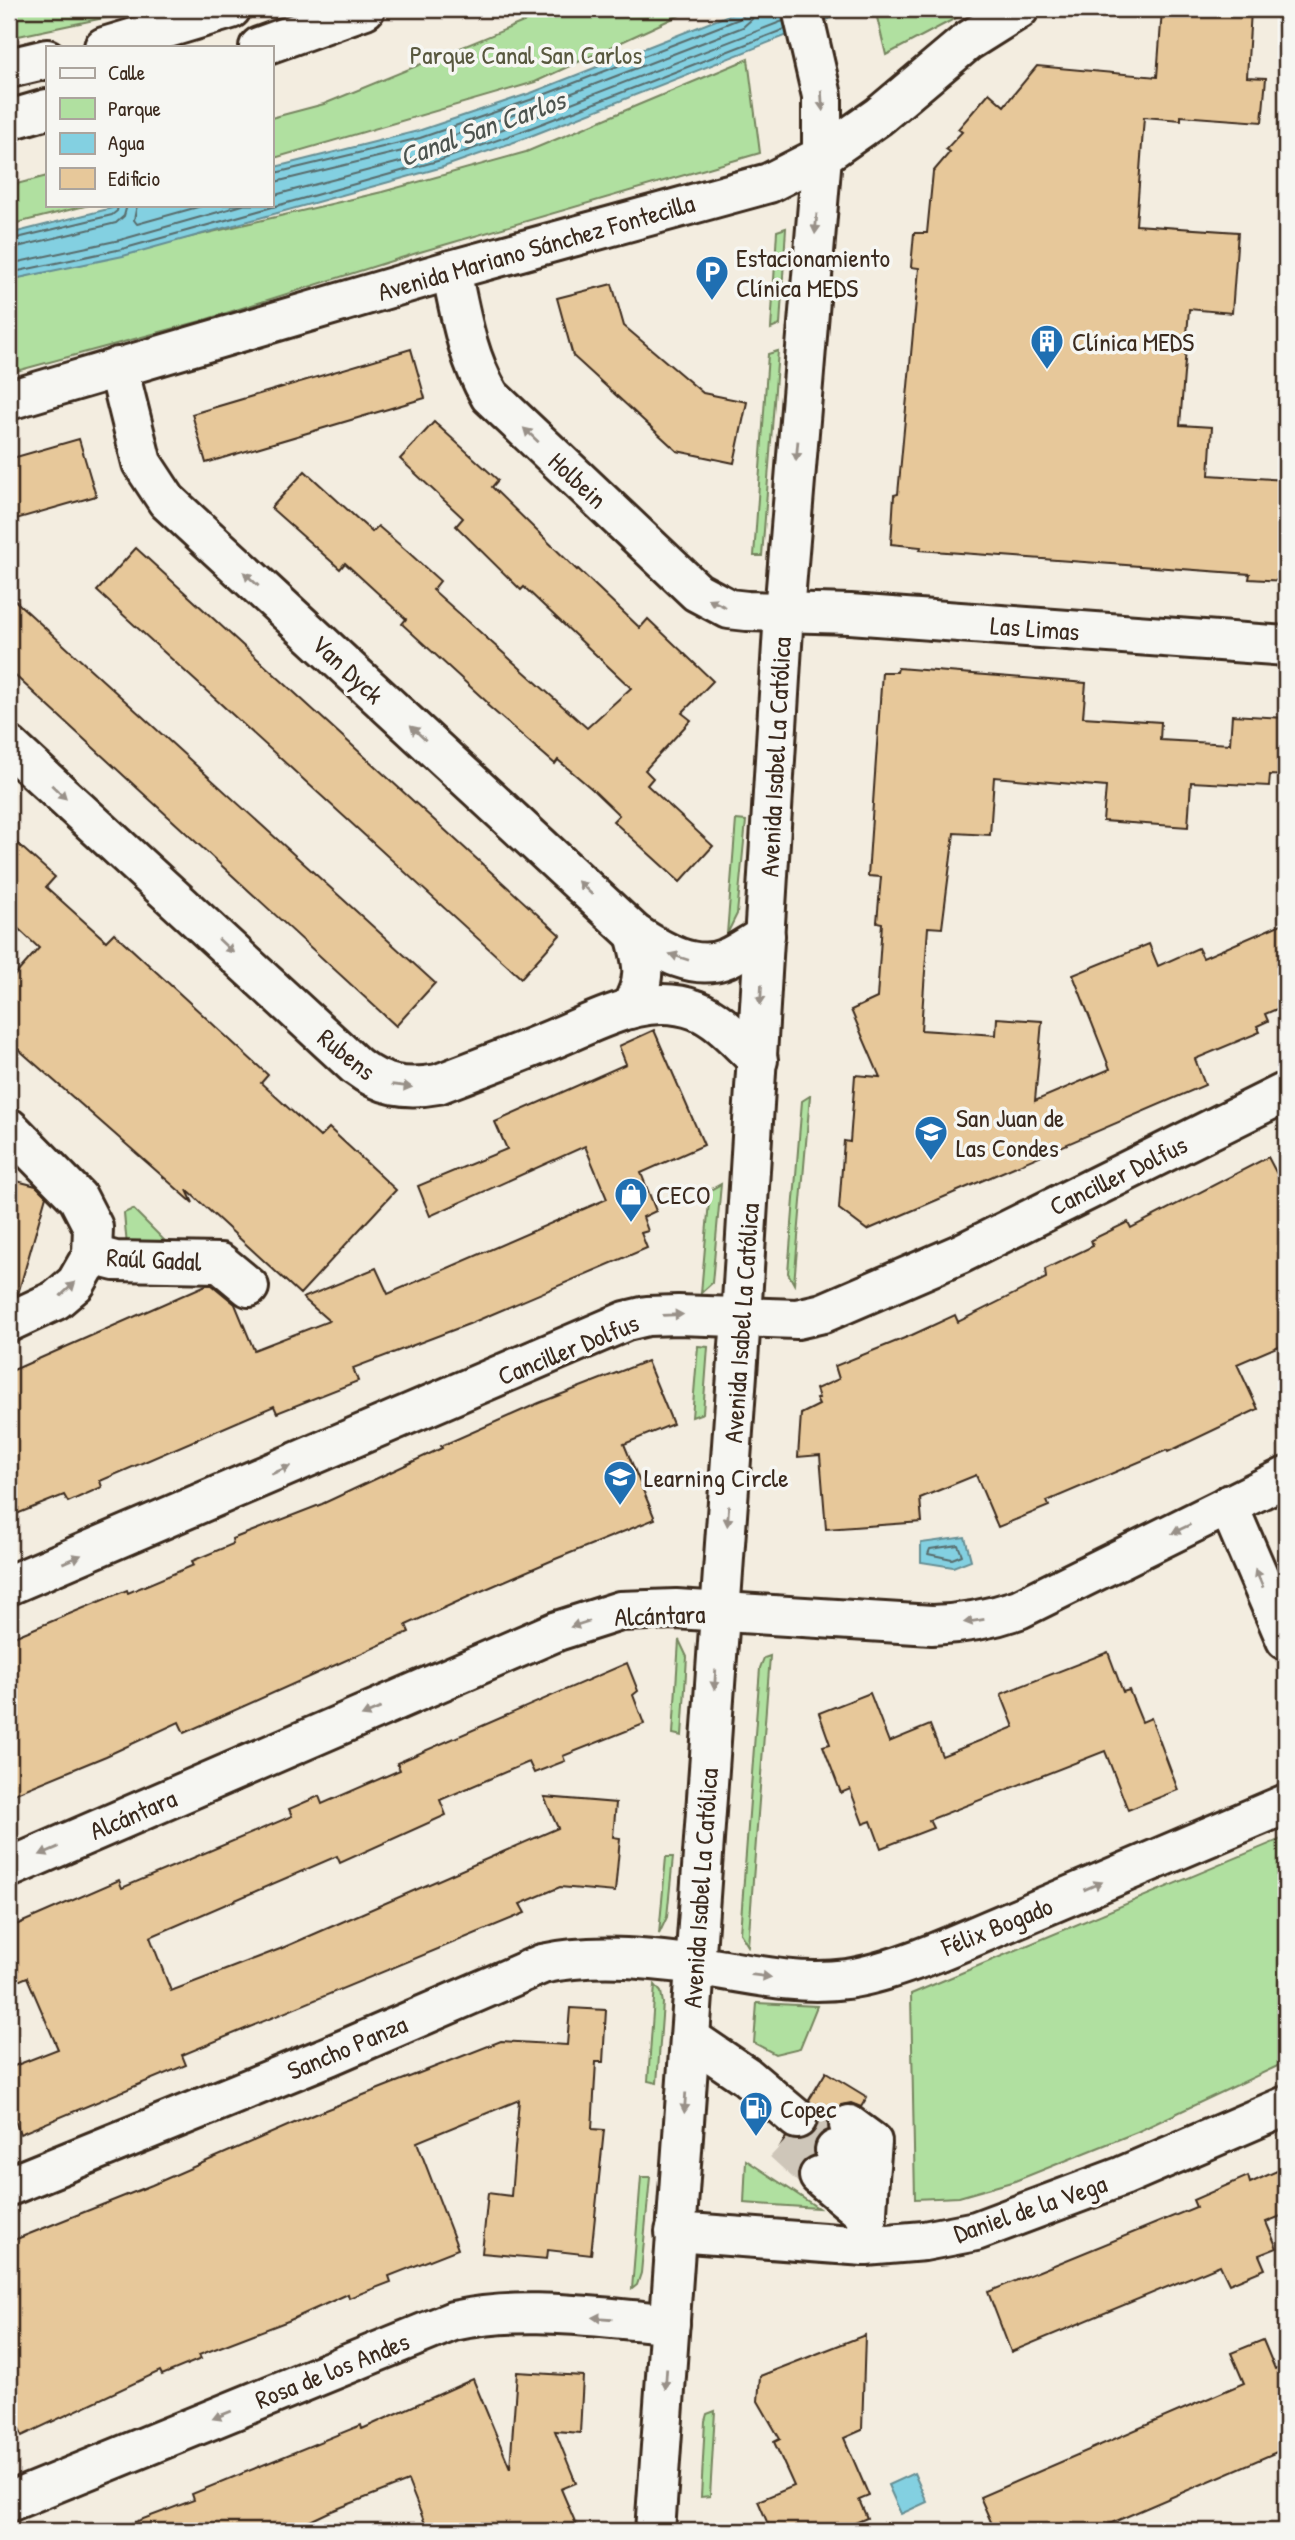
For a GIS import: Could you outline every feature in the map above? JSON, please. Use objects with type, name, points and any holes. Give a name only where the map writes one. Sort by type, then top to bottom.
[{"type":"street","points":[[107,46],[231,9]]},
{"type":"street","points":[[262,46],[365,9]]},
{"type":"street","name":"Avenida Isabel La Católica","points":[[655,2531],[741,1318],[784,612],[822,156],[822,96],[802,9]]},
{"type":"street","name":"Avenida Mariano Sánchez Fontecilla","points":[[9,400],[451,270],[769,183],[822,156],[879,116],[968,41],[1019,9]]},
{"type":"street","points":[[9,68],[46,60]]},
{"type":"street","points":[[9,120],[46,109]]},
{"type":"street","name":"Holbein","points":[[451,270],[469,352],[478,376],[490,396],[697,592],[729,609],[784,612]]},
{"type":"street","name":"Van Dyck","points":[[118,367],[142,463],[167,501],[635,934],[680,959],[700,962],[726,958],[765,936]]},
{"type":"street","name":"Las Limas","points":[[784,612],[864,615],[1286,646]]},
{"type":"street","name":"Rubens","points":[[9,746],[356,1066],[384,1083],[419,1088],[438,1084],[613,1013],[659,1003],[699,1010],[715,1020],[758,1060]]},
{"type":"street","points":[[630,1009],[641,989],[644,967],[635,934]]},
{"type":"street","name":"Canciller Dolfus","points":[[9,1585],[626,1321],[647,1316],[678,1315],[797,1319],[823,1313],[960,1254],[1286,1091]]},
{"type":"street","name":"Raúl Gadal","points":[[9,1128],[78,1198],[93,1227],[92,1255],[76,1283],[56,1300],[9,1322]]},
{"type":"street","name":"Raúl Gadal","points":[[92,1255],[115,1261],[220,1263],[249,1287]]},
{"type":"street","name":"Alcántara","points":[[9,1868],[557,1631],[620,1611],[676,1609],[932,1625],[990,1619],[1019,1609],[1286,1477]]},
{"type":"street","points":[[1228,1505],[1286,1640]]},
{"type":"street","name":"Félix Bogado","points":[[694,1965],[753,1976],[809,1982],[849,1979],[900,1965],[991,1929],[1286,1804]]},
{"type":"street","name":"Sancho Panza","points":[[9,2186],[329,2056],[542,1964],[568,1958],[609,1956],[694,1965]]},
{"type":"street","points":[[690,2038],[746,2076],[791,2114]]},
{"type":"street","name":"Daniel de la Vega","points":[[676,2232],[866,2231],[924,2241],[976,2231],[1123,2176],[1286,2106]]},
{"type":"street","points":[[834,2150],[869,2178],[866,2231],[834,2150]]},
{"type":"street","name":"Rosa de los Andes","points":[[9,2502],[453,2321],[483,2314],[519,2312],[670,2323]]},
{"type":"green space","points":[[9,9],[146,9],[9,38]]},
{"type":"green space","name":"Parque Canal San Carlos","points":[[555,9],[693,9],[535,82],[273,158],[273,117],[324,104]]},
{"type":"green space","points":[[875,9],[973,9],[886,55]]},
{"type":"green space","name":"Parque Canal San Carlos","points":[[748,59],[760,153],[420,252],[201,321],[9,373],[9,280],[382,192],[526,152]]},
{"type":"green space","points":[[46,176],[46,206],[85,206],[9,225],[9,186]]},
{"type":"green space","points":[[786,228],[780,325],[771,329],[777,231]]},
{"type":"green space","points":[[778,351],[762,556],[754,556],[768,354]]},
{"type":"green space","points":[[736,820],[746,821],[737,914],[727,934]]},
{"type":"green space","points":[[810,1096],[794,1284],[788,1273],[802,1101]]},
{"type":"green space","points":[[721,1184],[712,1283],[701,1293],[710,1190]]},
{"type":"green space","points":[[133,1209],[166,1242],[160,1250],[127,1246],[124,1213]]},
{"type":"green space","points":[[698,1346],[708,1347],[703,1413],[692,1417]]},
{"type":"green space","points":[[679,1640],[687,1657],[682,1736],[673,1734]]},
{"type":"green space","points":[[770,1656],[748,1946],[740,1933],[760,1668],[764,1658]]},
{"type":"green space","points":[[1286,1837],[1286,2062],[1137,2132],[1015,2181],[959,2197],[915,2199],[911,1994]]},
{"type":"green space","points":[[666,1857],[673,1857],[667,1917],[659,1934]]},
{"type":"green space","points":[[655,1985],[661,1992],[663,2003],[657,2083],[648,2081]]},
{"type":"green space","points":[[757,2003],[817,2006],[800,2048],[775,2054],[754,2043]]},
{"type":"green space","points":[[746,2160],[818,2208],[744,2203]]},
{"type":"green space","points":[[641,2177],[650,2177],[641,2273],[637,2285],[632,2289]]},
{"type":"green space","points":[[715,2411],[710,2496],[701,2497],[705,2421],[707,2414]]},
{"type":"water","name":"Canal San Carlos","points":[[744,9],[854,9],[523,139],[443,167],[123,256],[9,280],[9,234],[120,206],[273,206],[273,167],[418,131],[531,93]]},
{"type":"water","points":[[965,1537],[971,1560],[953,1567],[921,1562],[921,1543]]},
{"type":"water","points":[[914,2473],[927,2502],[901,2514],[888,2485]]},
{"type":"building","name":"Clínica MEDS","points":[[1213,9],[1251,10],[1247,77],[1266,78],[1262,122],[1181,116],[1181,120],[1144,117],[1136,225],[1238,232],[1232,313],[1189,309],[1180,425],[1212,427],[1209,475],[1286,480],[1286,581],[1249,579],[1250,574],[920,550],[921,547],[891,544],[919,268],[911,267],[914,233],[927,233],[933,172],[950,152],[946,149],[962,132],[958,129],[989,93],[1004,106],[1037,66],[1157,77],[1162,10],[1213,14]]},
{"type":"building","points":[[612,284],[624,326],[703,393],[747,402],[734,463],[677,451],[573,356],[557,298]]},
{"type":"building","points":[[411,349],[425,398],[206,463],[192,414]]},
{"type":"building","points":[[434,422],[498,480],[492,487],[577,570],[640,628],[648,619],[713,681],[682,713],[691,720],[645,770],[653,778],[647,785],[713,846],[680,882],[613,821],[619,815],[592,789],[558,760],[555,764],[487,705],[488,703],[402,624],[406,619],[345,563],[340,569],[271,508],[305,471],[372,532],[378,526],[440,581],[433,590],[587,728],[631,688],[524,587],[521,590],[456,526],[463,518],[400,459]]},
{"type":"building","points":[[79,439],[96,496],[9,521],[9,459]]},
{"type":"building","points":[[136,548],[560,935],[521,978],[97,591]]},
{"type":"building","points":[[9,595],[435,983],[396,1026],[9,670]]},
{"type":"building","points":[[898,668],[1086,683],[1083,717],[1161,722],[1160,740],[1230,744],[1232,715],[1286,718],[1286,776],[1270,775],[1269,786],[1191,782],[1188,827],[1103,821],[1106,787],[994,777],[990,835],[954,833],[942,928],[928,927],[921,1030],[996,1035],[997,1018],[1042,1021],[1035,1101],[1110,1069],[1073,975],[1149,944],[1158,966],[1198,948],[1203,958],[1286,922],[1286,1005],[1265,1014],[1268,1021],[1257,1026],[1260,1032],[1195,1059],[1205,1085],[867,1230],[839,1209],[844,1141],[850,1142],[855,1075],[880,1077],[851,1010],[877,998],[882,923],[877,922],[881,877],[868,876],[882,672],[897,672]]},
{"type":"building","points":[[9,836],[55,877],[46,887],[106,941],[114,933],[268,1075],[261,1083],[320,1137],[329,1128],[396,1190],[300,1294],[187,1190],[193,1203],[9,1041],[9,982],[39,948],[9,920]]},
{"type":"building","points":[[654,1030],[704,1145],[641,1173],[656,1211],[643,1217],[648,1231],[641,1233],[647,1248],[469,1324],[353,1368],[358,1381],[277,1413],[274,1406],[100,1481],[102,1487],[68,1502],[64,1495],[9,1517],[9,1372],[206,1285],[212,1285],[235,1304],[254,1350],[329,1321],[303,1298],[376,1268],[388,1294],[607,1199],[585,1146],[430,1216],[418,1186],[507,1149],[495,1122],[626,1064],[619,1046]]},
{"type":"building","points":[[1268,1157],[1278,1176],[1286,1171],[1286,1343],[1237,1364],[1258,1409],[1168,1452],[1167,1450],[1047,1501],[1049,1506],[998,1527],[976,1475],[920,1498],[922,1522],[826,1529],[820,1455],[798,1457],[801,1414],[819,1405],[816,1389],[839,1379],[835,1366],[955,1315],[958,1322],[1046,1278],[1045,1269],[1093,1246],[1091,1240],[1128,1222],[1131,1228]]},
{"type":"building","points":[[9,1179],[36,1186],[46,1196],[18,1294],[15,1295],[9,1294]]},
{"type":"building","points":[[647,1361],[673,1424],[624,1444],[655,1519],[553,1560],[406,1625],[409,1632],[184,1733],[179,1722],[9,1796],[9,1639],[194,1565],[192,1561],[233,1544],[232,1539],[322,1504],[442,1448],[441,1446],[539,1403]]},
{"type":"building","points":[[1108,1652],[1123,1692],[1129,1690],[1142,1722],[1151,1718],[1178,1790],[1128,1810],[1105,1751],[929,1820],[933,1828],[881,1848],[871,1821],[863,1824],[850,1789],[841,1793],[823,1746],[830,1744],[819,1713],[870,1693],[889,1742],[930,1725],[942,1756],[1014,1727],[1001,1694]]},
{"type":"building","points":[[627,1663],[638,1691],[633,1695],[644,1724],[563,1756],[565,1761],[534,1773],[529,1762],[440,1800],[446,1815],[340,1863],[337,1856],[150,1937],[171,1991],[280,1949],[558,1828],[544,1797],[616,1803],[613,1837],[620,1838],[615,1892],[560,1887],[520,1904],[525,1913],[182,2055],[186,2065],[20,2134],[9,2104],[9,2068],[58,2049],[27,1977],[9,1985],[9,1928],[119,1880],[122,1888],[292,1816],[289,1809],[319,1796],[322,1804],[400,1770],[397,1763]]},
{"type":"building","points":[[570,2008],[606,2010],[603,2062],[596,2062],[592,2129],[604,2130],[591,2255],[548,2250],[547,2259],[482,2253],[488,2193],[511,2196],[519,2100],[417,2142],[458,2249],[389,2276],[391,2282],[349,2298],[348,2294],[288,2321],[199,2355],[201,2359],[162,2375],[160,2371],[22,2436],[9,2405],[9,2242],[152,2185],[315,2114],[501,2041],[567,2045]]},
{"type":"building","points":[[826,2072],[867,2097],[861,2107],[851,2103],[832,2111],[827,2122],[828,2129],[819,2136],[814,2146],[814,2155],[803,2162],[799,2169],[776,2155],[786,2137],[794,2141],[804,2140],[814,2133],[819,2122],[818,2112],[809,2100]]},
{"type":"building","points":[[1286,2167],[1286,2214],[1266,2222],[1277,2248],[1259,2255],[1265,2269],[1229,2284],[1220,2265],[1011,2352],[988,2292],[1196,2207],[1193,2200],[1248,2176],[1250,2183]]},
{"type":"building","points":[[865,2335],[862,2430],[844,2438],[869,2496],[859,2500],[867,2518],[836,2531],[771,2531],[758,2501],[794,2486],[774,2442],[780,2439],[758,2401],[760,2376]]},
{"type":"building","points":[[1263,2340],[1275,2369],[1286,2364],[1286,2448],[1093,2531],[995,2531],[980,2497],[1244,2383],[1231,2353]]},
{"type":"building","points":[[517,2372],[583,2376],[580,2433],[555,2431],[576,2483],[561,2489],[579,2531],[428,2531],[408,2481],[289,2531],[119,2531],[119,2528],[194,2500],[192,2494],[361,2425],[362,2429],[473,2379],[510,2468]]},
{"type":"tunnel","points":[[797,2119],[835,2150]]},
{"type":"tunnel","points":[[783,2143],[819,2176]]},
{"type":"place","name":"Estacionamiento Clínica MEDS","points":[[712,302]]},
{"type":"place","name":"Clínica MEDS","points":[[1047,371]]},
{"type":"place","name":"San Juan de Las Condes","points":[[931,1162]]},
{"type":"place","name":"CECO","points":[[631,1224]]},
{"type":"place","name":"Learning Circle","points":[[620,1507]]},
{"type":"place","name":"Copec","points":[[756,2138]]}]
